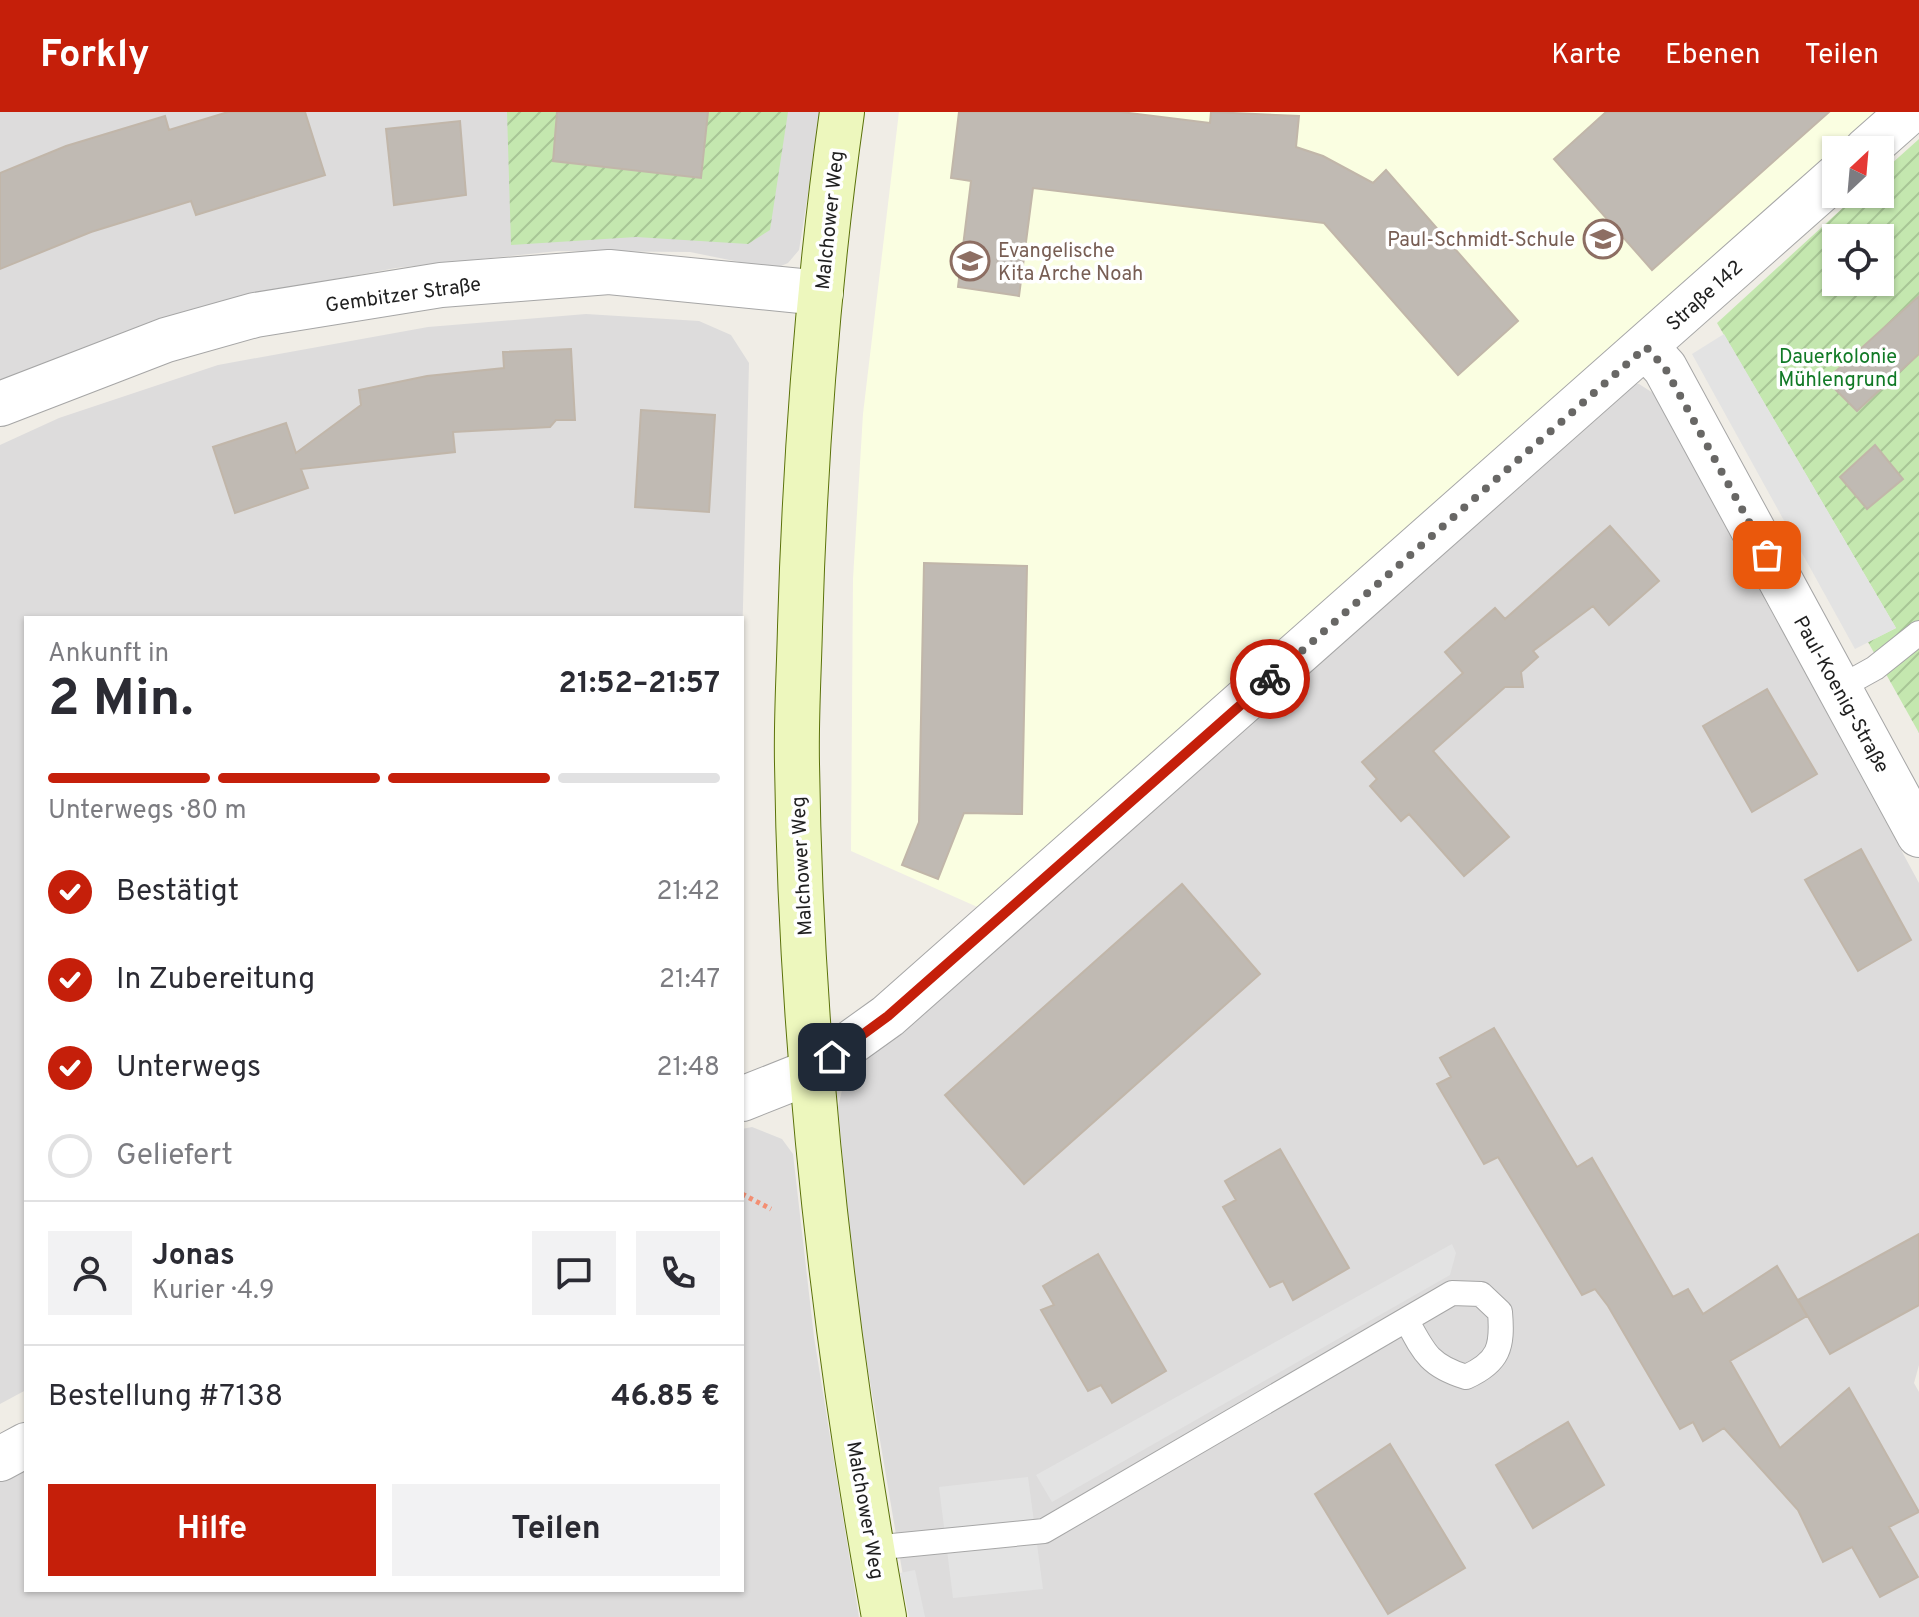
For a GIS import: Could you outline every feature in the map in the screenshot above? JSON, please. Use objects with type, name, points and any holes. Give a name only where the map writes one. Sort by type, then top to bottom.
[{"type":"street","name":"Malchower Weg","points":[[842,112],[821,293],[803,530],[796,762],[810,1072],[827,1247],[884,1617]]},
{"type":"street","points":[[1882,136],[1909,112]]},
{"type":"street","name":"Straße 142","points":[[744,1098],[810,1072],[867,1034],[1822,190]]},
{"type":"street","name":"Gembitzer Straße","points":[[0,404],[166,340],[255,315],[441,285],[609,272],[821,293]]},
{"type":"street","name":"Paul-Koenig-Straße","points":[[1646,347],[1665,368],[1919,835]]},
{"type":"street","points":[[0,1459],[24,1446]]},
{"type":"lane","points":[[1839,688],[1886,660],[1919,633]]},
{"type":"lane","points":[[872,1548],[1044,1531],[1407,1321]]},
{"type":"path","points":[[744,1195],[771,1209]]},
{"type":"shaded area","points":[[0,112],[821,112],[799,250],[788,263],[774,269],[690,252],[558,251],[396,268],[276,290],[0,381]]},
{"type":"shaded area","points":[[899,112],[1876,112],[1849,136],[1822,136],[1822,160],[982,909],[851,851],[853,579],[863,414]]},
{"type":"shaded area","points":[[586,314],[699,321],[731,335],[749,363],[743,616],[24,616],[24,1391],[0,1404],[0,445],[59,418],[218,365],[428,327]]},
{"type":"shaded area","points":[[1724,334],[1896,628],[1855,649],[1692,354]]},
{"type":"shaded area","points":[[1625,383],[1639,384],[1653,393],[1919,883],[1919,1365],[1914,1383],[1919,1392],[1919,1617],[910,1617],[855,1293],[838,1107],[843,1086],[860,1065]]},
{"type":"shaded area","points":[[752,1127],[782,1139],[793,1154],[814,1337],[859,1617],[0,1617],[0,1478],[24,1465],[24,1592],[744,1592],[744,1129]]},
{"type":"shaded area","points":[[1452,1244],[1456,1253],[1450,1275],[1052,1502],[1036,1475]]},
{"type":"shaded area","points":[[1028,1477],[1043,1589],[953,1598],[939,1487]]},
{"type":"shaded area","points":[[915,1570],[925,1617],[909,1617],[900,1573]]},
{"type":"green space","points":[[507,112],[557,112],[553,161],[700,178],[708,112],[788,112],[770,230],[748,244],[636,237],[511,245]]},
{"type":"green space","name":"Dauerkolonie Mühlengrund","points":[[1919,139],[1919,733],[1868,642],[1896,628],[1717,323],[1822,227],[1822,296],[1894,296],[1894,224],[1825,224],[1843,208],[1894,208],[1894,161]]},
{"type":"building","points":[[228,112],[305,112],[325,175],[196,215],[191,201],[91,232],[0,269],[0,173],[66,146],[165,116],[169,130]]},
{"type":"building","points":[[557,112],[708,112],[701,178],[553,161]]},
{"type":"building","points":[[959,112],[1121,112],[1210,123],[1211,112],[1299,116],[1296,147],[1323,156],[1373,183],[1386,170],[1518,321],[1458,375],[1324,223],[1033,188],[1019,296],[958,287],[971,181],[951,178]]},
{"type":"building","points":[[1606,112],[1829,112],[1652,270],[1554,159]]},
{"type":"building","points":[[460,121],[466,195],[394,205],[386,129]]},
{"type":"building","points":[[1919,296],[1919,354],[1857,411],[1826,380]]},
{"type":"building","points":[[571,349],[575,420],[556,420],[550,427],[453,432],[455,452],[301,469],[308,488],[235,513],[213,447],[286,423],[296,453],[361,405],[359,390],[427,376],[504,368],[503,352]]},
{"type":"building","points":[[641,410],[715,415],[709,512],[635,507]]},
{"type":"building","points":[[1875,445],[1903,479],[1867,509],[1840,477]]},
{"type":"building","points":[[1610,526],[1659,581],[1609,625],[1593,606],[1533,651],[1538,657],[1521,672],[1523,687],[1505,687],[1433,751],[1509,837],[1464,876],[1409,814],[1401,821],[1370,786],[1377,779],[1362,762],[1463,673],[1445,652],[1495,608],[1505,619]]},
{"type":"building","points":[[924,563],[1027,566],[1022,814],[964,813],[938,879],[902,865],[919,822]]},
{"type":"building","points":[[1767,689],[1817,774],[1752,812],[1703,726]]},
{"type":"building","points":[[1861,849],[1911,940],[1858,971],[1805,880]]},
{"type":"building","points":[[1182,884],[1260,974],[1024,1184],[945,1095]]},
{"type":"building","points":[[1494,1028],[1577,1167],[1592,1158],[1673,1297],[1688,1289],[1703,1314],[1777,1266],[1807,1316],[1730,1361],[1780,1448],[1849,1388],[1919,1512],[1889,1527],[1918,1577],[1880,1597],[1852,1547],[1823,1562],[1798,1510],[1724,1428],[1703,1441],[1693,1422],[1680,1429],[1608,1306],[1595,1289],[1582,1295],[1498,1157],[1484,1164],[1437,1084],[1451,1077],[1440,1058]]},
{"type":"building","points":[[1280,1149],[1349,1268],[1293,1300],[1283,1281],[1270,1287],[1223,1207],[1236,1200],[1225,1181]]},
{"type":"building","points":[[1919,1234],[1919,1305],[1830,1354],[1798,1300]]},
{"type":"building","points":[[1098,1254],[1166,1371],[1112,1403],[1101,1385],[1088,1391],[1041,1310],[1054,1305],[1043,1286]]},
{"type":"building","points":[[1568,1422],[1604,1485],[1533,1528],[1496,1465]]},
{"type":"building","points":[[1390,1444],[1465,1568],[1388,1614],[1315,1494]]},
{"type":"way so far","points":[[1270,679],[1646,347],[1665,368],[1767,555]]},
{"type":"place","name":"Paul-Schmidt-Schule","points":[[1603,239]]},
{"type":"place","name":"Evangelische Kita Arche Noah","points":[[970,261]]},
{"type":"route","points":[[832,1057],[888,1016],[1270,679]]}]
